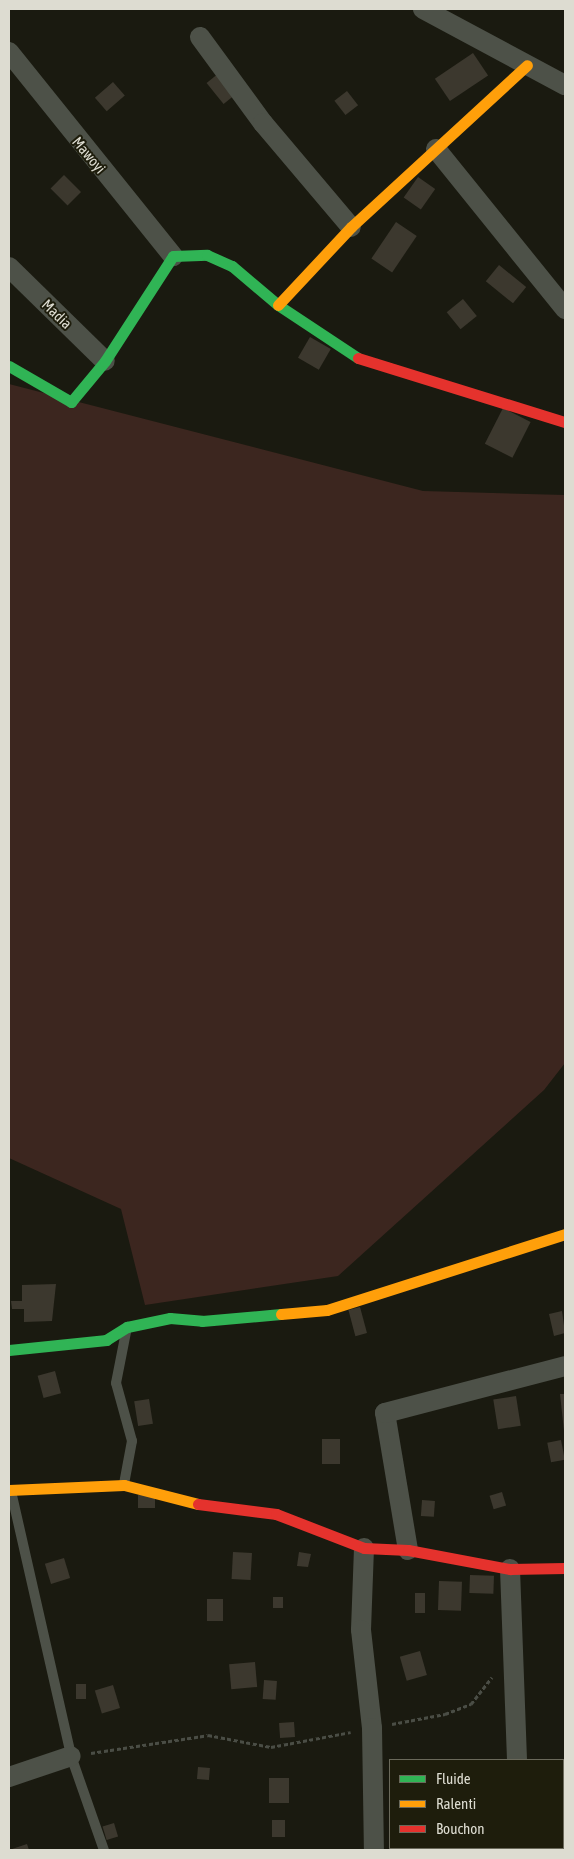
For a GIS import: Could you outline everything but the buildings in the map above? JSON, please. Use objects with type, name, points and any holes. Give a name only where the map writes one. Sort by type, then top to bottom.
[{"type":"street","points":[[423,9],[565,85]]},
{"type":"street","points":[[200,38],[263,123],[351,228]]},
{"type":"street","name":"Mawoyi","points":[[9,52],[173,256]]},
{"type":"street","points":[[278,305],[351,228],[527,65]]},
{"type":"street","points":[[436,150],[565,309]]},
{"type":"street","points":[[9,366],[70,402],[105,361],[173,256],[207,255],[224,262],[278,305],[366,363],[565,422]]},
{"type":"street","name":"Madia","points":[[9,267],[105,361]]},
{"type":"street","points":[[9,1350],[106,1340],[127,1328],[170,1318],[202,1321],[328,1310],[565,1234]]},
{"type":"street","points":[[408,1550],[385,1413],[565,1366]]},
{"type":"street","points":[[10,1490],[124,1485],[200,1504],[276,1514],[364,1548],[408,1550],[510,1569],[565,1568]]},
{"type":"street","points":[[364,1548],[361,1630],[372,1728],[374,1850]]},
{"type":"street","points":[[510,1569],[517,1759]]},
{"type":"street","points":[[9,1777],[71,1756]]},
{"type":"lane","points":[[124,1485],[132,1441],[116,1383],[127,1328]]},
{"type":"lane","points":[[10,1490],[71,1756],[104,1850]]},
{"type":"path","points":[[71,1756],[208,1735],[271,1747],[445,1714],[471,1704],[492,1677],[514,1679]]},
{"type":"shaded area","points":[[9,384],[423,491],[565,495],[565,1063],[544,1090],[338,1276],[145,1305],[121,1209],[9,1158]]},
{"type":"traffic: fast","points":[[9,366],[71,402],[105,361],[173,256],[207,255],[232,266],[278,305],[358,358]]},
{"type":"traffic: fast","points":[[9,1350],[106,1340],[127,1327],[170,1318],[202,1321],[281,1314]]},
{"type":"traffic: slow","points":[[278,305],[351,227],[527,65]]},
{"type":"traffic: slow","points":[[281,1314],[327,1310],[565,1234]]},
{"type":"traffic: slow","points":[[9,1490],[124,1485],[198,1504]]},
{"type":"traffic: jam","points":[[358,358],[565,422]]},
{"type":"traffic: jam","points":[[198,1504],[276,1514],[364,1548],[408,1550],[510,1569],[565,1568]]}]
